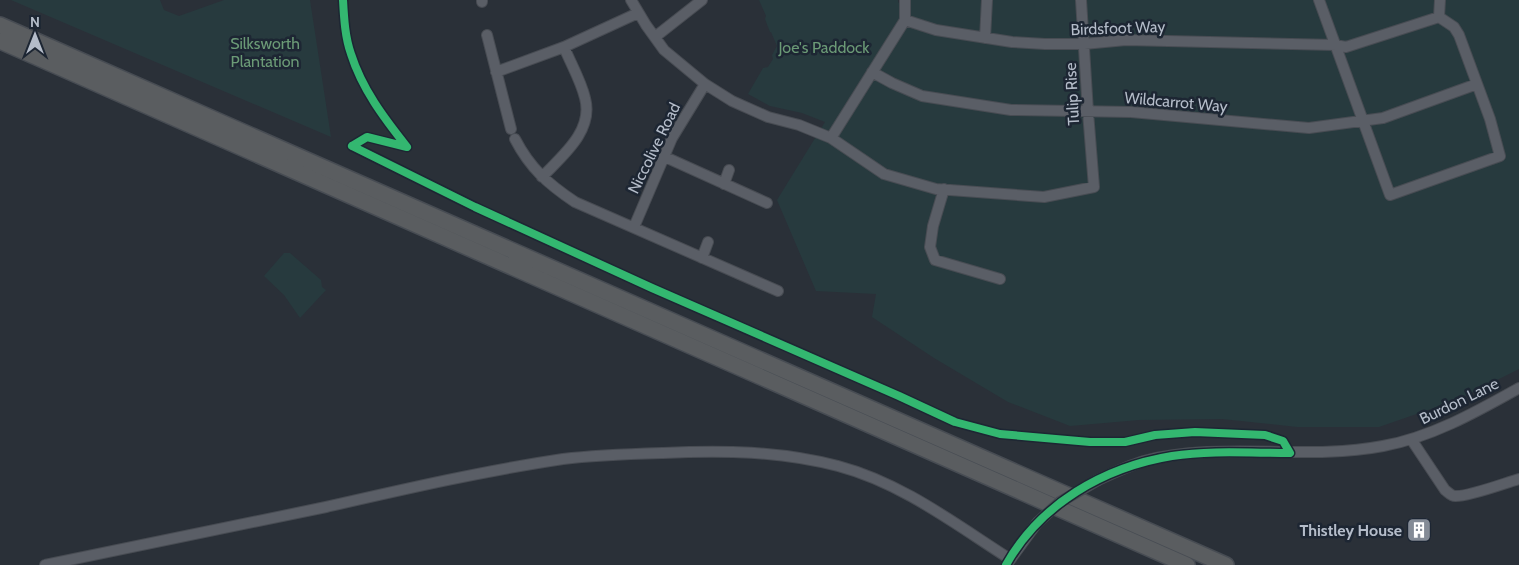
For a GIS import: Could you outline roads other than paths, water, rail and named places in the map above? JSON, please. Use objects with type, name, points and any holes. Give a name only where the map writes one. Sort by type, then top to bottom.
[{"type":"highway","points":[[0,25],[1226,565]]},
{"type":"highway","points":[[0,41],[1187,565]]},
{"type":"street","points":[[631,0],[664,50],[705,84],[732,101],[768,117],[799,125],[831,138],[884,174],[944,189],[933,226],[930,247],[935,260],[1000,279]]},
{"type":"street","points":[[655,37],[702,0]]},
{"type":"street","points":[[831,138],[905,20],[905,0]]},
{"type":"street","points":[[985,38],[987,0]]},
{"type":"street","name":"Tulip Rise","points":[[944,189],[1044,197],[1094,187],[1082,0]]},
{"type":"street","points":[[1319,0],[1390,195],[1500,156],[1459,35],[1454,27],[1439,18],[1440,0]]},
{"type":"street","points":[[496,72],[564,47],[638,13]]},
{"type":"street","name":"Birdsfoot Way","points":[[905,20],[936,30],[985,38],[1045,44],[1084,44],[1126,40],[1334,45],[1346,47],[1439,18]]},
{"type":"street","points":[[487,35],[511,129]]},
{"type":"street","points":[[542,177],[575,143],[585,124],[586,98],[564,47]]},
{"type":"street","name":"Wildcarrot Way","points":[[872,72],[922,96],[1011,110],[1131,112],[1309,128],[1383,118],[1477,84]]},
{"type":"street","name":"Niccolive Road","points":[[634,227],[672,138],[705,84]]},
{"type":"street","points":[[516,139],[525,158],[542,177],[553,188],[574,202],[778,291]]},
{"type":"street","points":[[664,156],[767,204]]},
{"type":"street","points":[[724,184],[730,170]]},
{"type":"street","points":[[702,258],[708,242]]},
{"type":"street","name":"Burdon Lane","points":[[1008,562],[1037,523],[1060,502],[1098,480],[1144,462],[1202,453],[1330,452],[1383,446],[1443,428],[1519,388]]},
{"type":"street","points":[[1411,439],[1445,490],[1450,494],[1456,496],[1473,493],[1519,479]]},
{"type":"street","points":[[45,565],[211,532],[462,477],[564,459],[626,454],[733,451],[798,457],[840,466],[887,483],[930,507],[1008,562]]},
{"type":"place","name":"Thistley House","points":[[1419,530]]},
{"type":"park label","name":"Joe's Paddock","points":[[824,47]]},
{"type":"park label","name":"Silksworth Plantation","points":[[265,52]]}]
